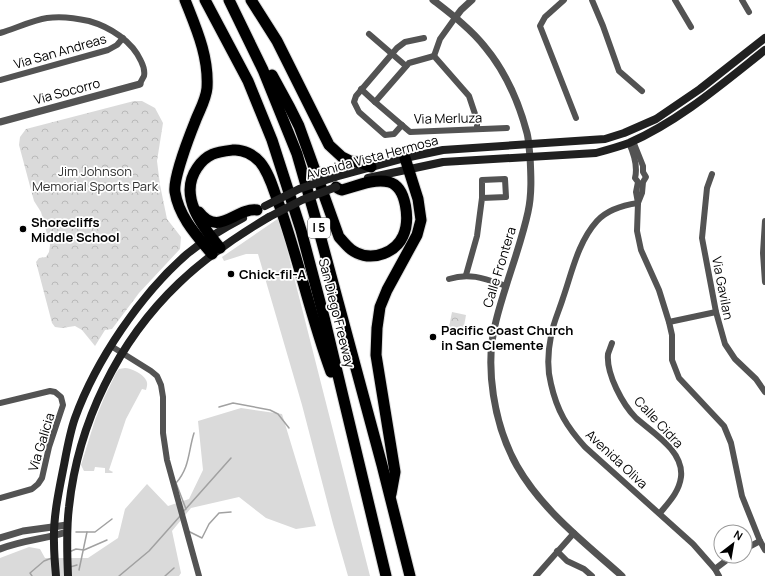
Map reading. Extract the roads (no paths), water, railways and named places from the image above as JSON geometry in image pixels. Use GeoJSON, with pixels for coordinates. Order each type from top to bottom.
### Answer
{"type":"FeatureCollection","features":[{"type":"Feature","properties":{"kind":"highway"},"geometry":{"type":"LineString","coordinates":[[185,0],[201,40],[206,63],[207,88],[176,179],[175,192],[186,222],[207,240],[216,251]]}},
{"type":"Feature","properties":{"kind":"highway","name":"San Diego Freeway"},"geometry":{"type":"LineString","coordinates":[[205,0],[248,81],[272,140],[301,230],[325,321],[386,576]]}},
{"type":"Feature","properties":{"kind":"highway","name":"San Diego Freeway"},"geometry":{"type":"LineString","coordinates":[[228,0],[240,21],[263,70],[297,154],[320,235],[410,576]]}},
{"type":"Feature","properties":{"kind":"highway"},"geometry":{"type":"LineString","coordinates":[[251,0],[277,41],[330,145],[342,157],[371,167]]}},
{"type":"Feature","properties":{"kind":"highway"},"geometry":{"type":"LineString","coordinates":[[240,21],[290,108],[315,169],[339,237],[350,249],[366,256],[386,253],[393,249],[404,235],[407,226],[403,196],[395,184],[380,181],[342,190],[338,189],[336,182]]}},
{"type":"Feature","properties":{"kind":"highway"},"geometry":{"type":"LineString","coordinates":[[207,240],[194,209],[189,192],[192,175],[203,160],[216,152],[237,150],[250,154],[260,163],[270,179],[285,222],[308,304],[347,414]]}},
{"type":"Feature","properties":{"kind":"highway"},"geometry":{"type":"LineString","coordinates":[[390,498],[395,472],[376,355],[377,328],[380,307],[387,290],[417,234],[421,220],[418,199],[405,158]]}},
{"type":"Feature","properties":{"kind":"highway"},"geometry":{"type":"LineString","coordinates":[[194,209],[207,220],[216,223],[225,222],[250,209],[262,208]]}},
{"type":"Feature","properties":{"kind":"main road","name":"Avenida Vista Hermosa"},"geometry":{"type":"LineString","coordinates":[[68,576],[67,533],[70,500],[79,451],[97,401],[114,366],[145,320],[179,284],[216,251],[269,217],[336,182],[371,167],[443,150],[605,139],[624,133],[656,119],[700,89],[765,38]]}},
{"type":"Feature","properties":{"kind":"main road","name":"Avenida Vista Hermosa"},"geometry":{"type":"LineString","coordinates":[[56,576],[54,540],[58,499],[66,451],[75,418],[92,380],[111,346],[139,306],[163,278],[188,253],[207,240],[262,208],[299,189],[356,180],[443,162],[596,153],[631,142],[662,126],[688,110],[765,50]]}},
{"type":"Feature","properties":{"kind":"street","name":"Calle Frontera"},"geometry":{"type":"LineString","coordinates":[[434,0],[485,47],[498,66],[509,86],[527,134],[529,144],[531,188],[528,210],[517,254],[495,322],[492,342],[492,393],[502,429],[517,465],[532,488],[574,533],[622,576]]}},
{"type":"Feature","properties":{"kind":"street"},"geometry":{"type":"LineString","coordinates":[[434,56],[440,39],[461,10],[472,0]]}},
{"type":"Feature","properties":{"kind":"street"},"geometry":{"type":"LineString","coordinates":[[564,0],[545,17],[540,26],[576,118]]}},
{"type":"Feature","properties":{"kind":"street"},"geometry":{"type":"LineString","coordinates":[[592,0],[619,71],[642,91]]}},
{"type":"Feature","properties":{"kind":"street"},"geometry":{"type":"LineString","coordinates":[[675,0],[691,27]]}},
{"type":"Feature","properties":{"kind":"street"},"geometry":{"type":"LineString","coordinates":[[742,0],[749,12]]}},
{"type":"Feature","properties":{"kind":"street"},"geometry":{"type":"LineString","coordinates":[[0,33],[47,18],[68,18],[89,21],[106,28],[131,45],[138,54],[143,66],[144,75],[140,84]]}},
{"type":"Feature","properties":{"kind":"street"},"geometry":{"type":"LineString","coordinates":[[369,34],[406,66]]}},
{"type":"Feature","properties":{"kind":"street","name":"Via San Andreas"},"geometry":{"type":"LineString","coordinates":[[0,80],[108,50],[117,45],[122,38]]}},
{"type":"Feature","properties":{"kind":"street"},"geometry":{"type":"LineString","coordinates":[[402,125],[394,134],[385,135],[359,112],[354,102],[356,96],[392,54],[405,42],[424,38]]}},
{"type":"Feature","properties":{"kind":"street"},"geometry":{"type":"LineString","coordinates":[[375,102],[409,63],[434,56]]}},
{"type":"Feature","properties":{"kind":"street"},"geometry":{"type":"LineString","coordinates":[[434,56],[469,96],[477,129]]}},
{"type":"Feature","properties":{"kind":"street","name":"Via Socorro"},"geometry":{"type":"LineString","coordinates":[[0,122],[140,84]]}},
{"type":"Feature","properties":{"kind":"street","name":"Via Merluza"},"geometry":{"type":"LineString","coordinates":[[362,89],[410,132],[507,128]]}},
{"type":"Feature","properties":{"kind":"street"},"geometry":{"type":"LineString","coordinates":[[631,142],[643,166],[646,178],[640,182]]}},
{"type":"Feature","properties":{"kind":"street"},"geometry":{"type":"LineString","coordinates":[[631,142],[636,173],[635,178],[640,182],[642,193],[638,203],[637,231],[641,250],[659,290],[669,322],[672,335],[672,360],[679,378],[724,426],[731,444],[742,496],[765,550]]}},
{"type":"Feature","properties":{"kind":"street"},"geometry":{"type":"LineString","coordinates":[[636,173],[644,172]]}},
{"type":"Feature","properties":{"kind":"street","name":"Via Gavilan"},"geometry":{"type":"LineString","coordinates":[[712,174],[707,188],[702,238],[716,312],[725,344],[735,359],[756,379],[765,392]]}},
{"type":"Feature","properties":{"kind":"street"},"geometry":{"type":"LineString","coordinates":[[466,275],[477,236],[482,198],[482,180],[505,179],[506,197],[482,198]]}},
{"type":"Feature","properties":{"kind":"street","name":"Avenida Oliva"},"geometry":{"type":"LineString","coordinates":[[638,203],[626,205],[609,212],[597,221],[585,239],[578,254],[551,334],[548,358],[550,383],[559,411],[570,430],[585,447],[693,544],[719,576]]}},
{"type":"Feature","properties":{"kind":"street"},"geometry":{"type":"LineString","coordinates":[[765,222],[762,253],[765,282]]}},
{"type":"Feature","properties":{"kind":"street"},"geometry":{"type":"LineString","coordinates":[[449,279],[466,275],[506,286]]}},
{"type":"Feature","properties":{"kind":"street"},"geometry":{"type":"LineString","coordinates":[[669,322],[716,312]]}},
{"type":"Feature","properties":{"kind":"street","name":"Calle Cidra"},"geometry":{"type":"LineString","coordinates":[[612,343],[608,354],[610,372],[619,394],[635,416],[669,447],[678,460],[681,476],[676,494],[660,514]]}},
{"type":"Feature","properties":{"kind":"street"},"geometry":{"type":"LineString","coordinates":[[111,346],[151,371],[157,376],[161,385],[163,397],[162,433],[167,460],[199,576]]}},
{"type":"Feature","properties":{"kind":"street","name":"Via Galicia"},"geometry":{"type":"LineString","coordinates":[[0,404],[43,392],[55,392],[61,397],[63,404],[49,448],[42,478],[38,484],[32,489],[0,498]]}},
{"type":"Feature","properties":{"kind":"street"},"geometry":{"type":"LineString","coordinates":[[0,538],[23,531],[55,527],[67,533]]}},
{"type":"Feature","properties":{"kind":"street"},"geometry":{"type":"LineString","coordinates":[[0,549],[20,542],[54,540],[67,533]]}},
{"type":"Feature","properties":{"kind":"street"},"geometry":{"type":"LineString","coordinates":[[536,576],[574,533]]}},
{"type":"Feature","properties":{"kind":"street"},"geometry":{"type":"LineString","coordinates":[[753,545],[760,541]]}},
{"type":"Feature","properties":{"kind":"street"},"geometry":{"type":"LineString","coordinates":[[557,552],[567,561],[584,569],[592,576]]}},
{"type":"Feature","properties":{"kind":"street"},"geometry":{"type":"LineString","coordinates":[[714,568],[720,564]]}},
{"type":"Feature","properties":{"kind":"waterway"},"geometry":{"type":"LineString","coordinates":[[219,407],[233,403],[270,410],[278,414],[289,428]]}},
{"type":"Feature","properties":{"kind":"waterway"},"geometry":{"type":"LineString","coordinates":[[186,509],[176,483],[184,471],[194,433]]}},
{"type":"Feature","properties":{"kind":"waterway"},"geometry":{"type":"LineString","coordinates":[[183,512],[231,458]]}},
{"type":"Feature","properties":{"kind":"waterway"},"geometry":{"type":"LineString","coordinates":[[188,531],[202,538],[209,524],[219,513],[231,512]]}},
{"type":"Feature","properties":{"kind":"waterway"},"geometry":{"type":"LineString","coordinates":[[119,576],[149,551],[181,515]]}},
{"type":"Feature","properties":{"kind":"waterway"},"geometry":{"type":"LineString","coordinates":[[76,532],[95,532],[112,519]]}},
{"type":"Feature","properties":{"kind":"waterway"},"geometry":{"type":"LineString","coordinates":[[79,570],[87,532]]}},
{"type":"Feature","properties":{"kind":"waterway"},"geometry":{"type":"LineString","coordinates":[[69,552],[76,549],[84,550],[107,540]]}},
{"type":"Feature","properties":{"kind":"waterway"},"geometry":{"type":"LineString","coordinates":[[32,576],[30,573],[44,561],[52,558]]}},
{"type":"Feature","properties":{"kind":"waterway"},"geometry":{"type":"LineString","coordinates":[[70,567],[77,565]]}},
{"type":"Feature","properties":{"kind":"waterway"},"geometry":{"type":"LineString","coordinates":[[165,576],[174,568]]}},
{"type":"Feature","properties":{"kind":"place","name":"Shorecliffs Middle School"},"geometry":{"type":"Point","coordinates":[23,229]}},
{"type":"Feature","properties":{"kind":"place","name":"Chick-fil-A"},"geometry":{"type":"Point","coordinates":[231,274]}},
{"type":"Feature","properties":{"kind":"place","name":"Pacific Coast Church in San Clemente"},"geometry":{"type":"Point","coordinates":[433,337]}},
{"type":"Feature","properties":{"kind":"park label","name":"Jim Johnson Memorial Sports Park"},"geometry":{"type":"Point","coordinates":[95,178]}}]}
